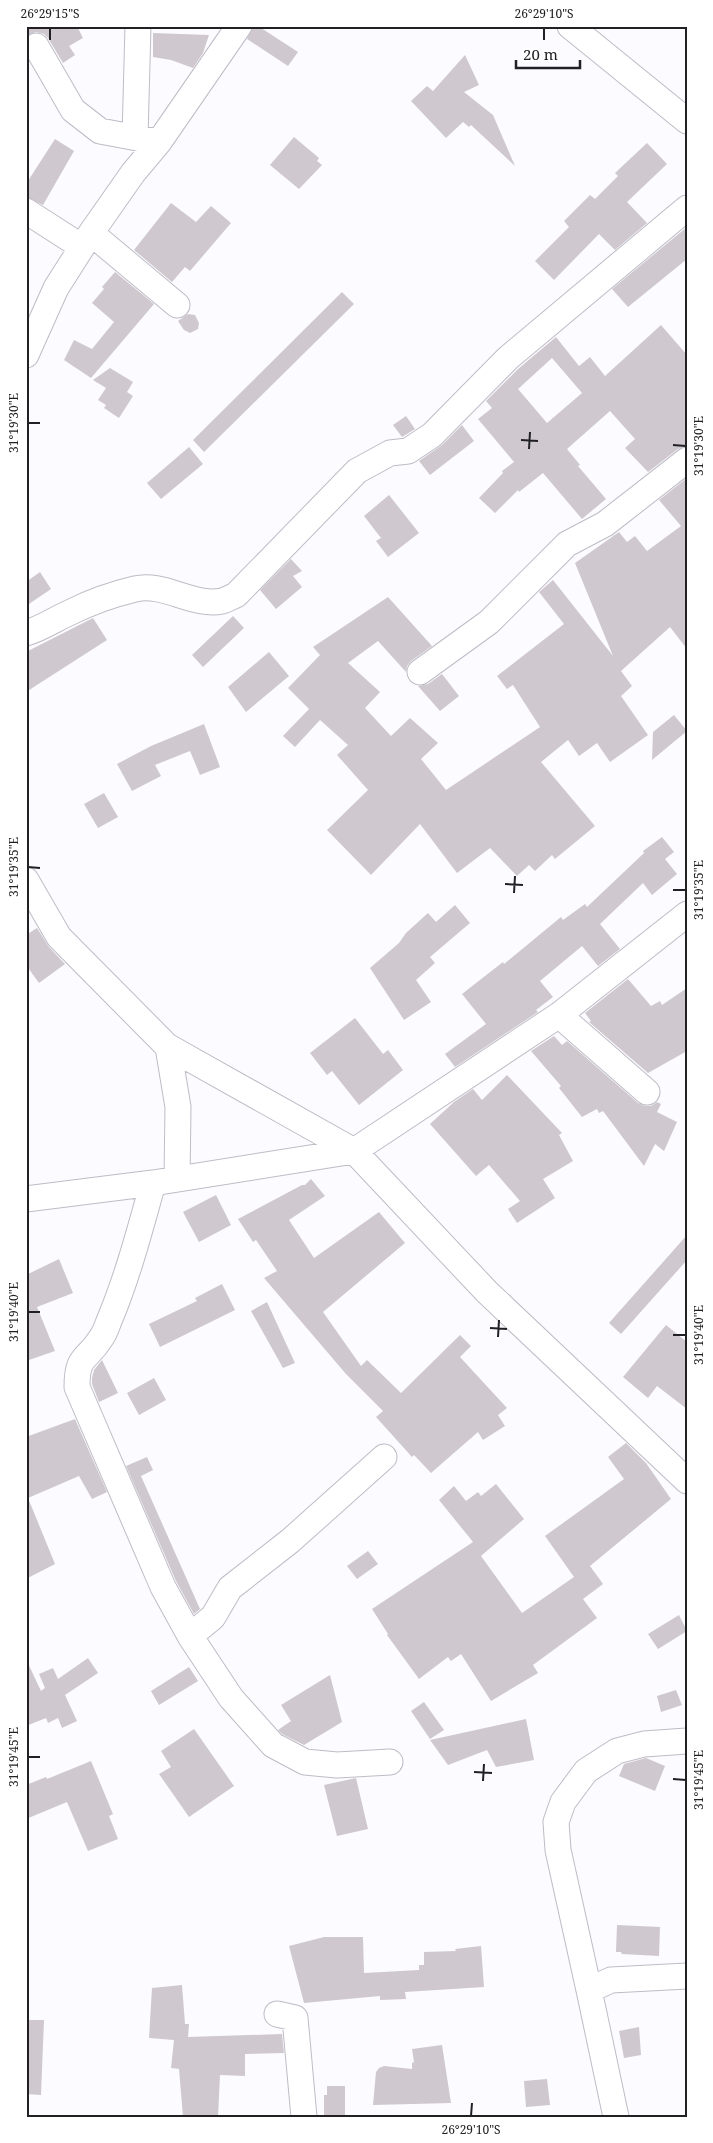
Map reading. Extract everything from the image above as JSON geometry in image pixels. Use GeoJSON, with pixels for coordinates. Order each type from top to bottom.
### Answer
{"type":"FeatureCollection","features":[{"type":"Feature","properties":{"kind":"street"},"geometry":{"type":"LineString","coordinates":[[135,137],[138,26]]}},
{"type":"Feature","properties":{"kind":"street"},"geometry":{"type":"LineString","coordinates":[[26,355],[56,288],[86,240],[132,173],[159,142],[239,26]]}},
{"type":"Feature","properties":{"kind":"street"},"geometry":{"type":"LineString","coordinates":[[570,26],[687,121]]}},
{"type":"Feature","properties":{"kind":"street"},"geometry":{"type":"LineString","coordinates":[[36,46],[73,110],[100,131],[159,142]]}},
{"type":"Feature","properties":{"kind":"street"},"geometry":{"type":"LineString","coordinates":[[26,633],[42,628],[70,612],[97,600],[137,588],[167,591],[208,601],[222,601],[236,595],[357,471],[390,453],[408,451],[432,435],[508,358],[687,208]]}},
{"type":"Feature","properties":{"kind":"street"},"geometry":{"type":"LineString","coordinates":[[26,211],[86,240],[177,305]]}},
{"type":"Feature","properties":{"kind":"street"},"geometry":{"type":"LineString","coordinates":[[420,672],[489,622],[567,544],[606,524],[687,460]]}},
{"type":"Feature","properties":{"kind":"street"},"geometry":{"type":"LineString","coordinates":[[26,880],[59,937],[168,1047],[354,1151],[486,1292],[687,1481]]}},
{"type":"Feature","properties":{"kind":"street"},"geometry":{"type":"LineString","coordinates":[[26,1199],[165,1181],[354,1151],[559,1015],[687,914]]}},
{"type":"Feature","properties":{"kind":"street"},"geometry":{"type":"LineString","coordinates":[[559,1015],[647,1092]]}},
{"type":"Feature","properties":{"kind":"street"},"geometry":{"type":"LineString","coordinates":[[168,1047],[178,1107],[165,1181],[137,1239],[110,1319],[101,1339],[86,1355],[77,1370],[77,1387],[163,1587],[190,1636],[231,1698],[273,1745],[305,1762],[337,1765],[390,1762]]}},
{"type":"Feature","properties":{"kind":"street"},"geometry":{"type":"LineString","coordinates":[[190,1636],[213,1617],[230,1588],[290,1540],[384,1457]]}},
{"type":"Feature","properties":{"kind":"street"},"geometry":{"type":"LineString","coordinates":[[616,2117],[558,1850],[556,1822],[563,1802],[586,1771],[617,1751],[644,1744],[687,1741]]}},
{"type":"Feature","properties":{"kind":"street"},"geometry":{"type":"LineString","coordinates":[[589,1990],[611,1980],[687,1976]]}},
{"type":"Feature","properties":{"kind":"street"},"geometry":{"type":"LineString","coordinates":[[277,2014],[295,2018],[304,2117]]}},
{"type":"Feature","properties":{"kind":"building"},"geometry":{"type":"Polygon","coordinates":[[[26,26],[77,26],[83,38],[69,46],[75,55],[63,63],[44,34],[36,32],[26,36],[26,26]]]}},
{"type":"Feature","properties":{"kind":"building"},"geometry":{"type":"Polygon","coordinates":[[[253,26],[258,26],[298,52],[288,66],[247,39],[253,26]]]}},
{"type":"Feature","properties":{"kind":"building"},"geometry":{"type":"Polygon","coordinates":[[[153,33],[209,35],[203,53],[193,68],[171,60],[153,57],[153,33]]]}},
{"type":"Feature","properties":{"kind":"building"},"geometry":{"type":"Polygon","coordinates":[[[465,55],[479,85],[464,92],[493,115],[515,166],[471,125],[469,127],[463,122],[446,138],[411,101],[427,86],[433,91],[465,55]]]}},
{"type":"Feature","properties":{"kind":"building"},"geometry":{"type":"Polygon","coordinates":[[[294,137],[319,158],[317,161],[322,165],[299,189],[270,165],[294,137]]]}},
{"type":"Feature","properties":{"kind":"building"},"geometry":{"type":"Polygon","coordinates":[[[55,139],[74,151],[43,205],[26,197],[26,184],[55,139]]]}},
{"type":"Feature","properties":{"kind":"building"},"geometry":{"type":"Polygon","coordinates":[[[647,143],[667,164],[627,202],[647,223],[615,250],[599,234],[554,280],[535,261],[569,227],[564,221],[590,195],[595,199],[618,176],[615,173],[647,143]]]}},
{"type":"Feature","properties":{"kind":"building"},"geometry":{"type":"Polygon","coordinates":[[[171,203],[196,222],[211,206],[231,223],[190,271],[185,267],[172,282],[134,250],[171,203]]]}},
{"type":"Feature","properties":{"kind":"building"},"geometry":{"type":"Polygon","coordinates":[[[687,227],[687,259],[628,307],[612,289],[687,227]]]}},
{"type":"Feature","properties":{"kind":"building"},"geometry":{"type":"Polygon","coordinates":[[[115,272],[154,304],[91,378],[64,360],[74,340],[92,349],[114,322],[92,303],[104,289],[102,287],[115,272]]]}},
{"type":"Feature","properties":{"kind":"building"},"geometry":{"type":"Polygon","coordinates":[[[342,292],[354,304],[204,452],[193,440],[342,292]]]}},
{"type":"Feature","properties":{"kind":"building"},"geometry":{"type":"Polygon","coordinates":[[[188,314],[195,315],[199,323],[198,329],[190,333],[184,330],[178,321],[188,314]]]}},
{"type":"Feature","properties":{"kind":"building"},"geometry":{"type":"Polygon","coordinates":[[[661,325],[687,355],[687,446],[678,449],[648,472],[625,448],[635,439],[610,411],[567,449],[580,465],[578,466],[606,499],[582,519],[543,473],[519,492],[518,490],[495,513],[479,498],[503,473],[502,471],[514,462],[478,419],[492,408],[486,401],[518,369],[556,337],[579,366],[590,357],[605,376],[661,325]],[[552,358],[518,389],[547,423],[582,393],[552,358]]]}},
{"type":"Feature","properties":{"kind":"building"},"geometry":{"type":"Polygon","coordinates":[[[110,368],[133,382],[127,392],[133,396],[119,418],[104,408],[106,405],[98,400],[106,388],[93,380],[110,368]]]}},
{"type":"Feature","properties":{"kind":"building"},"geometry":{"type":"Polygon","coordinates":[[[406,416],[415,429],[402,437],[393,425],[406,416]]]}},
{"type":"Feature","properties":{"kind":"building"},"geometry":{"type":"Polygon","coordinates":[[[462,425],[474,441],[430,475],[419,461],[442,445],[462,425]]]}},
{"type":"Feature","properties":{"kind":"building"},"geometry":{"type":"Polygon","coordinates":[[[189,447],[203,464],[161,499],[147,483],[189,447]]]}},
{"type":"Feature","properties":{"kind":"building"},"geometry":{"type":"Polygon","coordinates":[[[687,478],[687,649],[670,627],[621,671],[632,686],[621,696],[648,735],[610,762],[597,743],[579,756],[568,740],[541,762],[595,826],[555,859],[552,855],[535,871],[529,865],[517,876],[490,848],[457,873],[420,824],[371,875],[327,830],[368,790],[337,755],[348,745],[320,720],[295,747],[283,736],[309,709],[288,688],[320,655],[313,647],[388,597],[432,646],[411,661],[407,666],[406,672],[378,641],[348,663],[380,692],[365,708],[391,736],[410,718],[438,743],[421,759],[446,790],[540,727],[513,685],[507,689],[497,676],[564,624],[539,592],[553,580],[613,656],[575,563],[619,532],[627,542],[635,536],[647,551],[681,526],[659,500],[687,478]]]}},
{"type":"Feature","properties":{"kind":"building"},"geometry":{"type":"Polygon","coordinates":[[[389,495],[419,533],[388,557],[376,541],[381,538],[364,516],[389,495]]]}},
{"type":"Feature","properties":{"kind":"building"},"geometry":{"type":"Polygon","coordinates":[[[291,559],[302,571],[293,576],[302,587],[276,609],[260,590],[291,559]]]}},
{"type":"Feature","properties":{"kind":"building"},"geometry":{"type":"Polygon","coordinates":[[[40,572],[51,589],[26,606],[26,582],[40,572]]]}},
{"type":"Feature","properties":{"kind":"building"},"geometry":{"type":"Polygon","coordinates":[[[233,616],[244,628],[203,667],[192,655],[233,616]]]}},
{"type":"Feature","properties":{"kind":"building"},"geometry":{"type":"Polygon","coordinates":[[[93,618],[107,640],[26,692],[26,652],[93,618]]]}},
{"type":"Feature","properties":{"kind":"building"},"geometry":{"type":"Polygon","coordinates":[[[269,652],[289,676],[246,712],[228,687],[269,652]]]}},
{"type":"Feature","properties":{"kind":"building"},"geometry":{"type":"Polygon","coordinates":[[[442,674],[459,696],[440,711],[418,686],[428,684],[442,674]]]}},
{"type":"Feature","properties":{"kind":"building"},"geometry":{"type":"Polygon","coordinates":[[[674,715],[687,731],[652,760],[653,732],[674,715]]]}},
{"type":"Feature","properties":{"kind":"building"},"geometry":{"type":"Polygon","coordinates":[[[204,724],[220,767],[200,775],[190,751],[155,765],[161,776],[132,791],[117,764],[151,746],[204,724]]]}},
{"type":"Feature","properties":{"kind":"building"},"geometry":{"type":"Polygon","coordinates":[[[104,793],[118,817],[98,828],[84,804],[104,793]]]}},
{"type":"Feature","properties":{"kind":"building"},"geometry":{"type":"Polygon","coordinates":[[[662,837],[674,852],[665,859],[677,874],[652,895],[643,883],[600,924],[620,949],[598,966],[582,946],[540,981],[553,997],[536,1010],[538,1012],[455,1067],[445,1054],[486,1024],[462,994],[503,962],[504,964],[561,917],[563,920],[585,904],[587,907],[644,853],[643,851],[662,837]]]}},
{"type":"Feature","properties":{"kind":"building"},"geometry":{"type":"Polygon","coordinates":[[[455,905],[470,923],[430,957],[435,963],[416,980],[431,1002],[404,1020],[370,968],[399,943],[406,933],[428,913],[436,922],[455,905]]]}},
{"type":"Feature","properties":{"kind":"building"},"geometry":{"type":"Polygon","coordinates":[[[37,928],[49,947],[65,964],[39,983],[26,965],[26,935],[37,928]]]}},
{"type":"Feature","properties":{"kind":"building"},"geometry":{"type":"Polygon","coordinates":[[[628,979],[651,1006],[660,1001],[662,1005],[687,988],[687,1051],[648,1073],[589,1022],[591,1021],[585,1013],[628,979]]]}},
{"type":"Feature","properties":{"kind":"building"},"geometry":{"type":"Polygon","coordinates":[[[355,1018],[383,1054],[388,1050],[403,1070],[359,1105],[332,1071],[327,1075],[310,1053],[355,1018]]]}},
{"type":"Feature","properties":{"kind":"building"},"geometry":{"type":"Polygon","coordinates":[[[554,1036],[562,1045],[567,1041],[638,1103],[645,1106],[651,1106],[657,1102],[661,1104],[657,1112],[677,1122],[664,1151],[655,1144],[644,1166],[603,1111],[599,1113],[597,1109],[582,1117],[559,1088],[561,1086],[531,1051],[554,1036]]]}},
{"type":"Feature","properties":{"kind":"building"},"geometry":{"type":"Polygon","coordinates":[[[507,1075],[562,1133],[559,1135],[573,1161],[543,1179],[555,1198],[517,1223],[508,1209],[520,1201],[489,1165],[476,1176],[430,1124],[454,1102],[473,1089],[482,1100],[507,1075]]]}},
{"type":"Feature","properties":{"kind":"building"},"geometry":{"type":"Polygon","coordinates":[[[311,1179],[325,1196],[289,1220],[314,1258],[379,1212],[405,1243],[323,1312],[361,1366],[367,1360],[401,1393],[460,1335],[471,1346],[460,1357],[507,1408],[498,1415],[505,1426],[483,1440],[478,1432],[431,1473],[414,1455],[412,1457],[376,1417],[383,1411],[346,1374],[264,1278],[277,1271],[256,1240],[253,1242],[238,1219],[305,1185],[311,1179]]]}},
{"type":"Feature","properties":{"kind":"building"},"geometry":{"type":"Polygon","coordinates":[[[216,1195],[231,1225],[199,1242],[183,1212],[216,1195]]]}},
{"type":"Feature","properties":{"kind":"building"},"geometry":{"type":"Polygon","coordinates":[[[687,1235],[687,1260],[621,1334],[609,1323],[687,1235]]]}},
{"type":"Feature","properties":{"kind":"building"},"geometry":{"type":"Polygon","coordinates":[[[59,1259],[73,1293],[37,1307],[55,1351],[26,1361],[26,1275],[59,1259]]]}},
{"type":"Feature","properties":{"kind":"building"},"geometry":{"type":"Polygon","coordinates":[[[222,1284],[235,1310],[160,1347],[149,1324],[197,1301],[195,1298],[222,1284]]]}},
{"type":"Feature","properties":{"kind":"building"},"geometry":{"type":"Polygon","coordinates":[[[267,1302],[295,1363],[283,1368],[251,1311],[267,1302]]]}},
{"type":"Feature","properties":{"kind":"building"},"geometry":{"type":"Polygon","coordinates":[[[666,1325],[687,1342],[687,1409],[657,1386],[648,1398],[623,1377],[666,1325]]]}},
{"type":"Feature","properties":{"kind":"building"},"geometry":{"type":"Polygon","coordinates":[[[102,1360],[118,1393],[99,1402],[92,1384],[92,1378],[94,1370],[102,1360]]]}},
{"type":"Feature","properties":{"kind":"building"},"geometry":{"type":"Polygon","coordinates":[[[154,1378],[166,1400],[139,1415],[127,1393],[154,1378]]]}},
{"type":"Feature","properties":{"kind":"building"},"geometry":{"type":"Polygon","coordinates":[[[75,1419],[107,1492],[92,1499],[79,1476],[28,1498],[55,1564],[26,1579],[26,1437],[75,1419]]]}},
{"type":"Feature","properties":{"kind":"building"},"geometry":{"type":"Polygon","coordinates":[[[626,1443],[646,1463],[671,1499],[590,1566],[603,1584],[583,1599],[597,1618],[533,1665],[538,1673],[491,1701],[461,1654],[451,1661],[448,1657],[419,1679],[387,1635],[372,1609],[473,1542],[439,1500],[454,1486],[466,1501],[478,1492],[481,1496],[496,1484],[524,1519],[481,1556],[522,1613],[574,1577],[545,1536],[624,1479],[608,1457],[626,1443]]]}},
{"type":"Feature","properties":{"kind":"building"},"geometry":{"type":"Polygon","coordinates":[[[147,1457],[153,1470],[141,1476],[200,1609],[194,1614],[176,1581],[126,1466],[147,1457]]]}},
{"type":"Feature","properties":{"kind":"building"},"geometry":{"type":"Polygon","coordinates":[[[368,1551],[378,1564],[357,1579],[347,1566],[368,1551]]]}},
{"type":"Feature","properties":{"kind":"building"},"geometry":{"type":"Polygon","coordinates":[[[679,1615],[687,1631],[658,1649],[648,1634],[679,1615]]]}},
{"type":"Feature","properties":{"kind":"building"},"geometry":{"type":"Polygon","coordinates":[[[88,1658],[98,1673],[65,1695],[77,1721],[62,1728],[58,1718],[48,1723],[46,1718],[26,1726],[26,1659],[41,1691],[45,1688],[39,1674],[53,1668],[58,1679],[88,1658]]]}},
{"type":"Feature","properties":{"kind":"building"},"geometry":{"type":"Polygon","coordinates":[[[189,1667],[198,1681],[159,1705],[151,1691],[189,1667]]]}},
{"type":"Feature","properties":{"kind":"building"},"geometry":{"type":"Polygon","coordinates":[[[330,1675],[342,1722],[304,1745],[282,1734],[278,1730],[291,1721],[281,1705],[330,1675]]]}},
{"type":"Feature","properties":{"kind":"building"},"geometry":{"type":"Polygon","coordinates":[[[676,1690],[682,1705],[661,1712],[657,1696],[676,1690]]]}},
{"type":"Feature","properties":{"kind":"building"},"geometry":{"type":"Polygon","coordinates":[[[424,1702],[444,1730],[430,1739],[411,1711],[424,1702]]]}},
{"type":"Feature","properties":{"kind":"building"},"geometry":{"type":"Polygon","coordinates":[[[526,1719],[534,1760],[496,1767],[487,1750],[448,1765],[430,1740],[526,1719]]]}},
{"type":"Feature","properties":{"kind":"building"},"geometry":{"type":"Polygon","coordinates":[[[194,1729],[234,1786],[189,1817],[159,1774],[171,1767],[161,1751],[194,1729]]]}},
{"type":"Feature","properties":{"kind":"building"},"geometry":{"type":"Polygon","coordinates":[[[646,1758],[665,1766],[655,1791],[619,1776],[624,1764],[646,1758]]]}},
{"type":"Feature","properties":{"kind":"building"},"geometry":{"type":"Polygon","coordinates":[[[91,1761],[113,1814],[109,1816],[118,1839],[88,1851],[67,1802],[26,1819],[26,1785],[46,1777],[47,1779],[91,1761]]]}},
{"type":"Feature","properties":{"kind":"building"},"geometry":{"type":"Polygon","coordinates":[[[356,1778],[368,1829],[337,1836],[324,1785],[356,1778]]]}},
{"type":"Feature","properties":{"kind":"building"},"geometry":{"type":"Polygon","coordinates":[[[617,1925],[660,1927],[659,1956],[616,1952],[617,1925]]]}},
{"type":"Feature","properties":{"kind":"building"},"geometry":{"type":"Polygon","coordinates":[[[324,1937],[363,1937],[364,1973],[419,1970],[419,1965],[424,1965],[424,1952],[456,1951],[455,1949],[481,1946],[484,1987],[405,1992],[406,1999],[380,2000],[380,1996],[304,2003],[289,1946],[324,1937]]]}},
{"type":"Feature","properties":{"kind":"building"},"geometry":{"type":"Polygon","coordinates":[[[182,1985],[185,2024],[189,2024],[188,2037],[282,2034],[284,2053],[245,2054],[245,2076],[220,2075],[218,2117],[183,2117],[179,2069],[171,2068],[174,2040],[149,2038],[152,1988],[182,1985]]]}},
{"type":"Feature","properties":{"kind":"building"},"geometry":{"type":"Polygon","coordinates":[[[26,2020],[44,2020],[41,2095],[26,2094],[26,2020]]]}},
{"type":"Feature","properties":{"kind":"building"},"geometry":{"type":"Polygon","coordinates":[[[639,2027],[641,2055],[624,2058],[619,2031],[639,2027]]]}},
{"type":"Feature","properties":{"kind":"building"},"geometry":{"type":"Polygon","coordinates":[[[442,2045],[451,2103],[373,2105],[376,2072],[379,2068],[384,2066],[412,2069],[412,2063],[414,2062],[412,2049],[442,2045]]]}},
{"type":"Feature","properties":{"kind":"building"},"geometry":{"type":"Polygon","coordinates":[[[547,2079],[550,2105],[526,2107],[524,2081],[547,2079]]]}},
{"type":"Feature","properties":{"kind":"building"},"geometry":{"type":"Polygon","coordinates":[[[327,2086],[345,2086],[345,2117],[324,2117],[324,2095],[327,2095],[327,2086]]]}}]}
